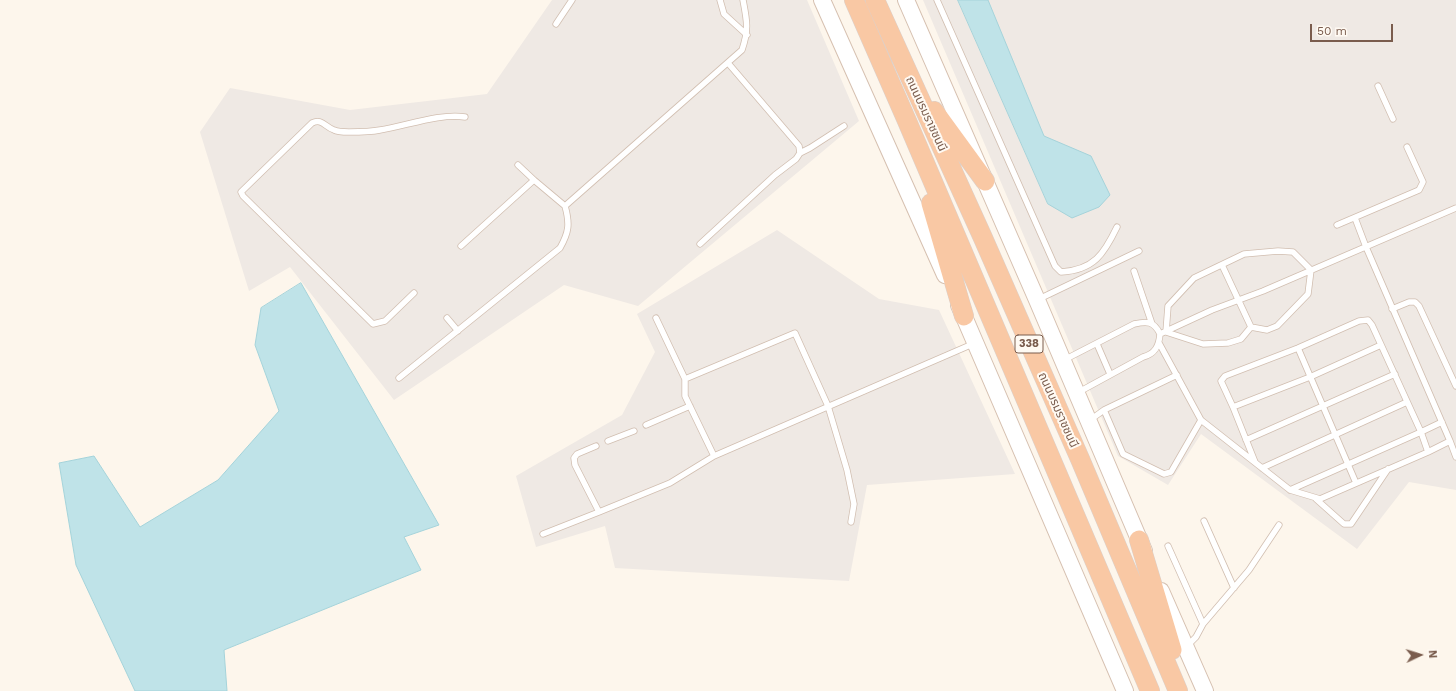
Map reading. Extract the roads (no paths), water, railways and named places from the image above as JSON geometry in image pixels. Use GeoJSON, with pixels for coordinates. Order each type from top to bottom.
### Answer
{"type":"FeatureCollection","features":[{"type":"Feature","properties":{"kind":"highway","name":"ถนนบรมราชชนนี"},"geometry":{"type":"LineString","coordinates":[[854,0],[1150,691]]}},
{"type":"Feature","properties":{"kind":"highway","name":"ถนนบรมราชชนนี"},"geometry":{"type":"LineString","coordinates":[[875,0],[983,238],[1080,459],[1178,691]]}},
{"type":"Feature","properties":{"kind":"highway"},"geometry":{"type":"LineString","coordinates":[[910,79],[985,181]]}},
{"type":"Feature","properties":{"kind":"highway"},"geometry":{"type":"LineString","coordinates":[[907,121],[964,316]]}},
{"type":"Feature","properties":{"kind":"highway"},"geometry":{"type":"LineString","coordinates":[[1139,540],[1183,691]]}},
{"type":"Feature","properties":{"kind":"main road"},"geometry":{"type":"LineString","coordinates":[[822,0],[964,316],[1125,691]]}},
{"type":"Feature","properties":{"kind":"main road"},"geometry":{"type":"LineString","coordinates":[[906,0],[1205,691]]}},
{"type":"Feature","properties":{"kind":"lane"},"geometry":{"type":"LineString","coordinates":[[556,24],[572,0]]}},
{"type":"Feature","properties":{"kind":"lane"},"geometry":{"type":"LineString","coordinates":[[720,0],[724,14],[747,35]]}},
{"type":"Feature","properties":{"kind":"lane"},"geometry":{"type":"LineString","coordinates":[[565,206],[742,50],[747,35],[747,22],[742,0]]}},
{"type":"Feature","properties":{"kind":"lane"},"geometry":{"type":"LineString","coordinates":[[937,0],[1055,266],[1061,272],[1073,272],[1095,261],[1109,243],[1117,227]]}},
{"type":"Feature","properties":{"kind":"lane"},"geometry":{"type":"LineString","coordinates":[[728,63],[799,146],[800,153]]}},
{"type":"Feature","properties":{"kind":"lane"},"geometry":{"type":"LineString","coordinates":[[1378,86],[1393,119]]}},
{"type":"Feature","properties":{"kind":"lane"},"geometry":{"type":"LineString","coordinates":[[414,293],[385,321],[373,324],[242,196],[241,192],[312,123],[317,121],[322,122],[332,129],[348,132],[379,130],[456,115],[465,117]]}},
{"type":"Feature","properties":{"kind":"lane"},"geometry":{"type":"LineString","coordinates":[[700,244],[796,159],[800,153],[844,126]]}},
{"type":"Feature","properties":{"kind":"lane"},"geometry":{"type":"LineString","coordinates":[[1337,225],[1419,190],[1423,182],[1407,147]]}},
{"type":"Feature","properties":{"kind":"lane"},"geometry":{"type":"LineString","coordinates":[[399,378],[560,248],[567,235],[568,220],[565,206],[518,165]]}},
{"type":"Feature","properties":{"kind":"lane"},"geometry":{"type":"LineString","coordinates":[[461,246],[534,180]]}},
{"type":"Feature","properties":{"kind":"lane"},"geometry":{"type":"LineString","coordinates":[[1163,333],[1212,310],[1311,270],[1456,208]]}},
{"type":"Feature","properties":{"kind":"lane"},"geometry":{"type":"LineString","coordinates":[[1355,218],[1392,309],[1456,457]]}},
{"type":"Feature","properties":{"kind":"lane"},"geometry":{"type":"LineString","coordinates":[[1037,300],[1139,251]]}},
{"type":"Feature","properties":{"kind":"lane"},"geometry":{"type":"LineString","coordinates":[[1077,393],[1155,351],[1160,343],[1163,333],[1168,306],[1194,278],[1244,254],[1278,251],[1293,252],[1311,270]]}},
{"type":"Feature","properties":{"kind":"lane"},"geometry":{"type":"LineString","coordinates":[[1222,265],[1251,327]]}},
{"type":"Feature","properties":{"kind":"lane"},"geometry":{"type":"LineString","coordinates":[[1251,327],[1267,330],[1277,326],[1308,294],[1311,270]]}},
{"type":"Feature","properties":{"kind":"lane"},"geometry":{"type":"LineString","coordinates":[[1134,271],[1152,324]]}},
{"type":"Feature","properties":{"kind":"lane"},"geometry":{"type":"LineString","coordinates":[[1392,309],[1409,302],[1415,302],[1419,306],[1456,386]]}},
{"type":"Feature","properties":{"kind":"lane"},"geometry":{"type":"LineString","coordinates":[[447,318],[458,331]]}},
{"type":"Feature","properties":{"kind":"lane"},"geometry":{"type":"LineString","coordinates":[[656,318],[685,379],[685,396],[714,456]]}},
{"type":"Feature","properties":{"kind":"lane"},"geometry":{"type":"LineString","coordinates":[[1255,463],[1221,381],[1225,376],[1298,348],[1359,321],[1368,320],[1382,345],[1421,432],[1428,452]]}},
{"type":"Feature","properties":{"kind":"lane"},"geometry":{"type":"LineString","coordinates":[[1063,361],[1134,324],[1144,322],[1152,324],[1163,333],[1203,344],[1228,343],[1241,339],[1251,327]]}},
{"type":"Feature","properties":{"kind":"lane"},"geometry":{"type":"LineString","coordinates":[[685,379],[795,333],[828,406],[847,470],[854,504],[851,522]]}},
{"type":"Feature","properties":{"kind":"lane"},"geometry":{"type":"LineString","coordinates":[[543,534],[670,483],[714,456],[975,343]]}},
{"type":"Feature","properties":{"kind":"lane"},"geometry":{"type":"LineString","coordinates":[[1160,343],[1201,420],[1290,490],[1320,499],[1450,441]]}},
{"type":"Feature","properties":{"kind":"lane"},"geometry":{"type":"LineString","coordinates":[[1097,344],[1110,374]]}},
{"type":"Feature","properties":{"kind":"lane"},"geometry":{"type":"LineString","coordinates":[[1233,407],[1310,377],[1382,345]]}},
{"type":"Feature","properties":{"kind":"lane"},"geometry":{"type":"LineString","coordinates":[[1298,348],[1356,483]]}},
{"type":"Feature","properties":{"kind":"lane"},"geometry":{"type":"LineString","coordinates":[[1246,440],[1395,374]]}},
{"type":"Feature","properties":{"kind":"lane"},"geometry":{"type":"LineString","coordinates":[[1088,421],[1104,410],[1177,375]]}},
{"type":"Feature","properties":{"kind":"lane"},"geometry":{"type":"LineString","coordinates":[[1262,468],[1407,402]]}},
{"type":"Feature","properties":{"kind":"lane"},"geometry":{"type":"LineString","coordinates":[[646,425],[690,406]]}},
{"type":"Feature","properties":{"kind":"lane"},"geometry":{"type":"LineString","coordinates":[[1104,410],[1123,454],[1164,474],[1170,472],[1201,420]]}},
{"type":"Feature","properties":{"kind":"lane"},"geometry":{"type":"LineString","coordinates":[[1290,490],[1442,422]]}},
{"type":"Feature","properties":{"kind":"lane"},"geometry":{"type":"LineString","coordinates":[[608,441],[634,431]]}},
{"type":"Feature","properties":{"kind":"lane"},"geometry":{"type":"LineString","coordinates":[[596,446],[577,454],[574,458],[599,512]]}},
{"type":"Feature","properties":{"kind":"lane"},"geometry":{"type":"LineString","coordinates":[[1314,497],[1344,524],[1351,524],[1389,469]]}},
{"type":"Feature","properties":{"kind":"lane"},"geometry":{"type":"LineString","coordinates":[[1204,521],[1234,588]]}},
{"type":"Feature","properties":{"kind":"lane"},"geometry":{"type":"LineString","coordinates":[[1186,648],[1196,637],[1203,624],[1249,570],[1279,525]]}},
{"type":"Feature","properties":{"kind":"lane"},"geometry":{"type":"LineString","coordinates":[[1168,546],[1203,624]]}},
{"type":"Feature","properties":{"kind":"water"},"geometry":{"type":"Polygon","coordinates":[[[958,0],[988,0],[1044,136],[1091,156],[1110,195],[1099,207],[1072,218],[1048,204],[958,0]]]}},
{"type":"Feature","properties":{"kind":"water"},"geometry":{"type":"Polygon","coordinates":[[[301,283],[439,525],[404,537],[421,570],[224,650],[227,691],[135,691],[76,565],[59,463],[94,456],[140,527],[218,480],[279,411],[255,345],[261,308],[301,283]]]}}]}
